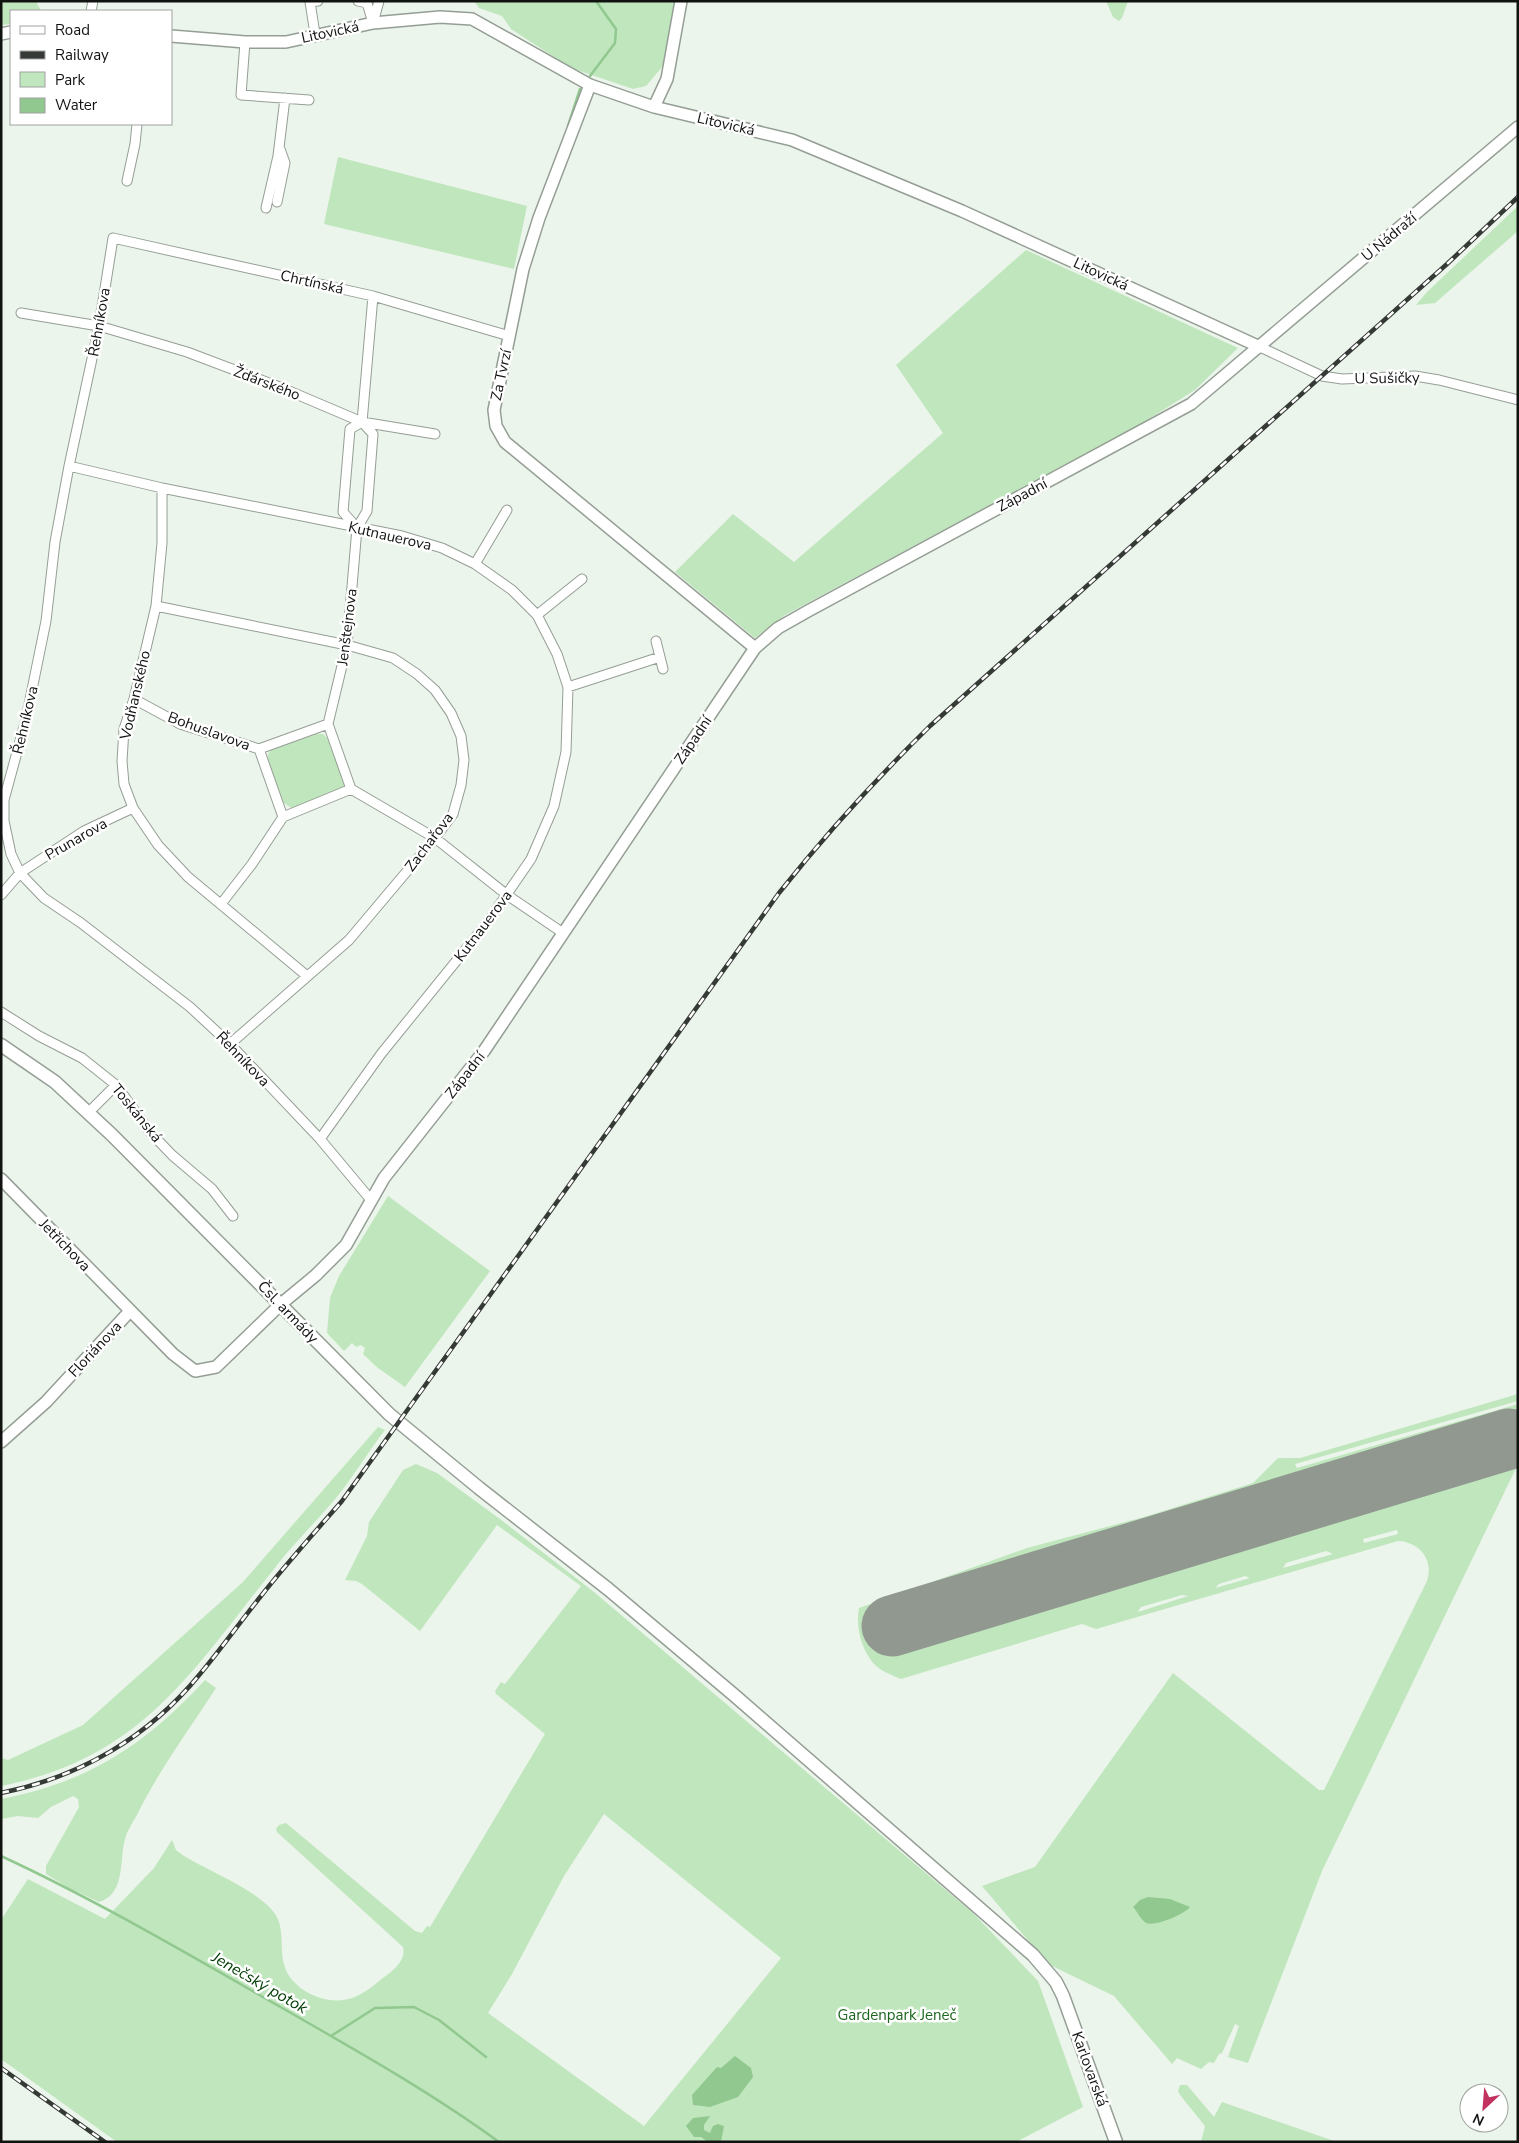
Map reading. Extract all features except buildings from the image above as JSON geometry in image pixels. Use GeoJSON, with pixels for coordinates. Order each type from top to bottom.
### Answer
{"type":"FeatureCollection","features":[{"type":"Feature","properties":{"kind":"main road","name":"Čsl. armády"},"geometry":{"type":"LineString","coordinates":[[1,1045],[55,1082],[88,1113],[394,1419],[584,1570],[734,1695],[1034,1955],[1056,1982],[1063,1996]]}},
{"type":"Feature","properties":{"kind":"main road","name":"Karlovarská"},"geometry":{"type":"LineString","coordinates":[[1063,1996],[1116,2142]]}},
{"type":"Feature","properties":{"kind":"street"},"geometry":{"type":"LineString","coordinates":[[358,1],[366,2],[373,23]]}},
{"type":"Feature","properties":{"kind":"street"},"geometry":{"type":"LineString","coordinates":[[373,23],[379,1]]}},
{"type":"Feature","properties":{"kind":"street"},"geometry":{"type":"LineString","coordinates":[[654,107],[666,79],[681,1]]}},
{"type":"Feature","properties":{"kind":"street"},"geometry":{"type":"LineString","coordinates":[[313,2],[314,34]]}},
{"type":"Feature","properties":{"kind":"street","name":"Litovická"},"geometry":{"type":"LineString","coordinates":[[172,36],[245,42],[286,42],[314,34],[373,23],[440,17],[472,19],[590,85],[654,107],[792,140],[962,211],[1260,346]]}},
{"type":"Feature","properties":{"kind":"street"},"geometry":{"type":"LineString","coordinates":[[245,42],[241,95],[309,100]]}},
{"type":"Feature","properties":{"kind":"street","name":"Za Tvrzí"},"geometry":{"type":"LineString","coordinates":[[590,85],[539,218],[526,260],[494,410],[496,426],[505,442],[755,648]]}},
{"type":"Feature","properties":{"kind":"street"},"geometry":{"type":"LineString","coordinates":[[266,208],[279,146],[285,98]]}},
{"type":"Feature","properties":{"kind":"street"},"geometry":{"type":"LineString","coordinates":[[127,182],[137,125]]}},
{"type":"Feature","properties":{"kind":"street","name":"U Nádraží"},"geometry":{"type":"LineString","coordinates":[[1260,346],[1518,127]]}},
{"type":"Feature","properties":{"kind":"street"},"geometry":{"type":"LineString","coordinates":[[277,202],[285,163],[279,146]]}},
{"type":"Feature","properties":{"kind":"street","name":"Chrtínská"},"geometry":{"type":"LineString","coordinates":[[113,238],[373,296],[509,336]]}},
{"type":"Feature","properties":{"kind":"street","name":"Řehníkova"},"geometry":{"type":"LineString","coordinates":[[113,238],[100,326],[69,466],[55,542],[46,621],[26,720],[4,800],[4,821],[11,854],[20,873],[44,898],[81,923],[182,1001],[230,1044],[320,1139],[371,1200]]}},
{"type":"Feature","properties":{"kind":"street"},"geometry":{"type":"LineString","coordinates":[[357,528],[343,512],[350,429],[362,422],[373,296]]}},
{"type":"Feature","properties":{"kind":"street","name":"Žďárského"},"geometry":{"type":"LineString","coordinates":[[21,313],[100,326],[187,352],[282,388],[362,422],[435,434]]}},
{"type":"Feature","properties":{"kind":"street","name":"U Sušičky"},"geometry":{"type":"LineString","coordinates":[[1260,346],[1322,376],[1342,379],[1415,376],[1439,380],[1518,400]]}},
{"type":"Feature","properties":{"kind":"street","name":"Západní"},"geometry":{"type":"LineString","coordinates":[[281,1304],[316,1275],[346,1244],[384,1178],[484,1051],[755,648],[778,628],[808,611],[1191,404],[1260,346]]}},
{"type":"Feature","properties":{"kind":"street","name":"Jenštejnova"},"geometry":{"type":"LineString","coordinates":[[328,724],[346,645],[357,528],[367,511],[373,434],[362,422]]}},
{"type":"Feature","properties":{"kind":"street","name":"Kutnauerova"},"geometry":{"type":"LineString","coordinates":[[69,466],[162,488],[402,536],[442,548],[475,564],[512,590],[537,615],[556,654],[568,687],[566,752],[554,806],[531,859],[487,923],[381,1054],[320,1139]]}},
{"type":"Feature","properties":{"kind":"street","name":"Vodňanského"},"geometry":{"type":"LineString","coordinates":[[162,488],[162,543],[156,606],[134,700],[124,729],[122,760],[124,784],[133,808],[158,845],[188,877],[307,976]]}},
{"type":"Feature","properties":{"kind":"street"},"geometry":{"type":"LineString","coordinates":[[475,564],[507,510]]}},
{"type":"Feature","properties":{"kind":"street"},"geometry":{"type":"LineString","coordinates":[[537,615],[582,579]]}},
{"type":"Feature","properties":{"kind":"street","name":"Zachařova"},"geometry":{"type":"LineString","coordinates":[[156,606],[346,645],[393,658],[435,690],[451,713],[461,736],[463,752],[461,785],[453,814],[349,940],[230,1044]]}},
{"type":"Feature","properties":{"kind":"street"},"geometry":{"type":"LineString","coordinates":[[656,641],[663,669]]}},
{"type":"Feature","properties":{"kind":"street"},"geometry":{"type":"LineString","coordinates":[[568,687],[660,657]]}},
{"type":"Feature","properties":{"kind":"street","name":"Bohuslavova"},"geometry":{"type":"LineString","coordinates":[[134,700],[180,724],[259,749]]}},
{"type":"Feature","properties":{"kind":"street"},"geometry":{"type":"LineString","coordinates":[[283,817],[259,749],[328,724],[351,790],[435,838],[507,895],[563,933]]}},
{"type":"Feature","properties":{"kind":"street"},"geometry":{"type":"LineString","coordinates":[[222,904],[252,864],[283,817],[351,790]]}},
{"type":"Feature","properties":{"kind":"street","name":"Prunarova"},"geometry":{"type":"LineString","coordinates":[[20,873],[84,831],[133,808]]}},
{"type":"Feature","properties":{"kind":"street"},"geometry":{"type":"LineString","coordinates":[[1,895],[20,873]]}},
{"type":"Feature","properties":{"kind":"street","name":"Toskánská"},"geometry":{"type":"LineString","coordinates":[[1,1012],[39,1036],[82,1058],[116,1085],[150,1132],[172,1155],[212,1189],[233,1216]]}},
{"type":"Feature","properties":{"kind":"street"},"geometry":{"type":"LineString","coordinates":[[88,1113],[116,1085]]}},
{"type":"Feature","properties":{"kind":"street","name":"Jetřichova"},"geometry":{"type":"LineString","coordinates":[[1,1179],[130,1311]]}},
{"type":"Feature","properties":{"kind":"street","name":"Floriánova"},"geometry":{"type":"LineString","coordinates":[[1,1442],[46,1402],[130,1311],[173,1354],[195,1371],[216,1367],[281,1304]]}},
{"type":"Feature","properties":{"kind":"green space"},"geometry":{"type":"Polygon","coordinates":[[[5,1],[36,1],[40,10],[10,10],[10,24],[1,25],[1,3],[5,1]]]}},
{"type":"Feature","properties":{"kind":"green space"},"geometry":{"type":"Polygon","coordinates":[[[474,1],[676,1],[663,66],[646,86],[633,89],[571,68],[511,29],[502,16],[479,8],[474,1]]]}},
{"type":"Feature","properties":{"kind":"green space"},"geometry":{"type":"Polygon","coordinates":[[[1106,1],[1128,1],[1122,18],[1119,21],[1113,17],[1106,1]]]}},
{"type":"Feature","properties":{"kind":"green space"},"geometry":{"type":"Polygon","coordinates":[[[338,157],[527,206],[514,269],[324,224],[338,157]]]}},
{"type":"Feature","properties":{"kind":"green space"},"geometry":{"type":"Polygon","coordinates":[[[1518,206],[1518,231],[1435,303],[1416,305],[1426,293],[1518,206]]]}},
{"type":"Feature","properties":{"kind":"green space"},"geometry":{"type":"Polygon","coordinates":[[[1026,250],[1238,348],[1195,390],[1139,425],[785,615],[755,638],[675,572],[733,514],[794,562],[943,433],[896,365],[1026,250]]]}},
{"type":"Feature","properties":{"kind":"green space"},"geometry":{"type":"Polygon","coordinates":[[[317,734],[323,734],[327,738],[345,785],[344,788],[293,809],[284,803],[268,762],[268,754],[272,749],[317,734]]]}},
{"type":"Feature","properties":{"kind":"green space"},"geometry":{"type":"Polygon","coordinates":[[[388,1196],[490,1271],[405,1387],[378,1368],[363,1354],[365,1348],[361,1345],[356,1347],[352,1343],[344,1351],[327,1333],[330,1298],[339,1276],[388,1196]]]}},
{"type":"Feature","properties":{"kind":"green space"},"geometry":{"type":"Polygon","coordinates":[[[1518,1394],[1518,1401],[1295,1464],[1297,1468],[1518,1404],[1518,1464],[1322,1871],[1248,2063],[1228,2057],[1239,2026],[1235,2024],[1222,2053],[1219,2054],[1214,2063],[1209,2062],[1201,2069],[1177,2058],[1172,2064],[1114,1996],[1048,1964],[982,1886],[1035,1867],[1173,1673],[1319,1790],[1324,1790],[1427,1581],[1429,1566],[1427,1559],[1413,1545],[1398,1541],[1096,1629],[1082,1624],[901,1679],[876,1666],[867,1654],[859,1631],[859,1608],[1027,1548],[1144,1517],[1253,1483],[1278,1458],[1300,1458],[1518,1394]],[[1397,1530],[1363,1539],[1364,1543],[1398,1534],[1397,1530]],[[1326,1551],[1286,1563],[1283,1568],[1333,1554],[1326,1551]],[[1245,1576],[1219,1584],[1215,1588],[1250,1578],[1245,1576]],[[1182,1595],[1141,1607],[1138,1612],[1188,1596],[1182,1595]]]}},
{"type":"Feature","properties":{"kind":"green space"},"geometry":{"type":"Polygon","coordinates":[[[378,1427],[385,1430],[343,1490],[281,1560],[188,1676],[159,1706],[127,1732],[91,1755],[50,1773],[1,1786],[1,1758],[8,1760],[83,1725],[243,1582],[378,1427]]]}},
{"type":"Feature","properties":{"kind":"green space","name":"Gardenpark Jeneč"},"geometry":{"type":"Polygon","coordinates":[[[416,1464],[437,1473],[594,1592],[973,1913],[1038,1981],[1083,2107],[1016,2142],[117,2142],[1,2059],[1,1920],[28,1879],[105,1919],[154,1868],[172,1840],[176,1850],[184,1856],[243,1888],[264,1902],[272,1910],[281,1929],[284,1964],[294,1982],[302,1989],[321,1998],[332,2000],[355,1997],[372,1987],[396,1968],[402,1958],[403,1947],[277,1832],[276,1829],[279,1825],[286,1823],[415,1931],[422,1933],[427,1926],[430,1927],[545,1734],[496,1694],[495,1691],[501,1682],[505,1684],[581,1586],[497,1525],[420,1631],[362,1584],[356,1581],[345,1580],[367,1536],[369,1522],[403,1470],[416,1464]],[[604,1814],[564,1876],[512,1974],[488,2013],[644,2126],[781,1958],[604,1814]]]}},
{"type":"Feature","properties":{"kind":"green space"},"geometry":{"type":"Polygon","coordinates":[[[205,1680],[216,1688],[165,1766],[129,1830],[123,1847],[118,1884],[114,1892],[108,1898],[99,1902],[69,1888],[46,1874],[46,1866],[79,1807],[78,1799],[73,1796],[51,1807],[38,1818],[18,1816],[1,1819],[1,1799],[33,1792],[62,1782],[114,1758],[160,1724],[205,1680]]]}},
{"type":"Feature","properties":{"kind":"green space"},"geometry":{"type":"Polygon","coordinates":[[[1180,2085],[1187,2085],[1214,2117],[1222,2102],[1337,2142],[1201,2142],[1205,2126],[1180,2095],[1178,2091],[1180,2085]]]}},
{"type":"Feature","properties":{"kind":"water"},"geometry":{"type":"Polygon","coordinates":[[[1148,1897],[1170,1899],[1190,1907],[1170,1919],[1150,1924],[1142,1920],[1133,1907],[1140,1900],[1148,1897]]]}},
{"type":"Feature","properties":{"kind":"water"},"geometry":{"type":"Polygon","coordinates":[[[735,2056],[751,2068],[753,2077],[738,2097],[710,2107],[693,2105],[692,2095],[717,2067],[721,2068],[735,2056]]]}},
{"type":"Feature","properties":{"kind":"water"},"geometry":{"type":"Polygon","coordinates":[[[710,2116],[704,2125],[704,2130],[710,2133],[713,2126],[718,2124],[724,2126],[721,2142],[708,2142],[701,2137],[694,2137],[686,2126],[693,2118],[710,2116]]]}},
{"type":"Feature","properties":{"kind":"waterway"},"geometry":{"type":"LineString","coordinates":[[590,76],[615,43],[616,29],[596,1]]}},
{"type":"Feature","properties":{"kind":"waterway"},"geometry":{"type":"LineString","coordinates":[[568,126],[580,89]]}},
{"type":"Feature","properties":{"kind":"waterway","name":"Jenečský potok"},"geometry":{"type":"LineString","coordinates":[[1,1856],[140,1928],[333,2037],[390,2070],[499,2142]]}},
{"type":"Feature","properties":{"kind":"waterway"},"geometry":{"type":"LineString","coordinates":[[331,2036],[375,2008],[414,2007],[439,2020],[486,2057]]}},
{"type":"Feature","properties":{"kind":"runway"},"geometry":{"type":"LineString","coordinates":[[892,1626],[1509,1439]]}},
{"type":"Feature","properties":{"kind":"railway"},"geometry":{"type":"LineString","coordinates":[[1,1793],[58,1777],[85,1765],[135,1735],[180,1697],[208,1665],[281,1572],[342,1501],[779,893],[852,807],[930,726],[1447,264],[1518,197]]}},
{"type":"Feature","properties":{"kind":"railway"},"geometry":{"type":"LineString","coordinates":[[1,2068],[105,2142]]}}]}
